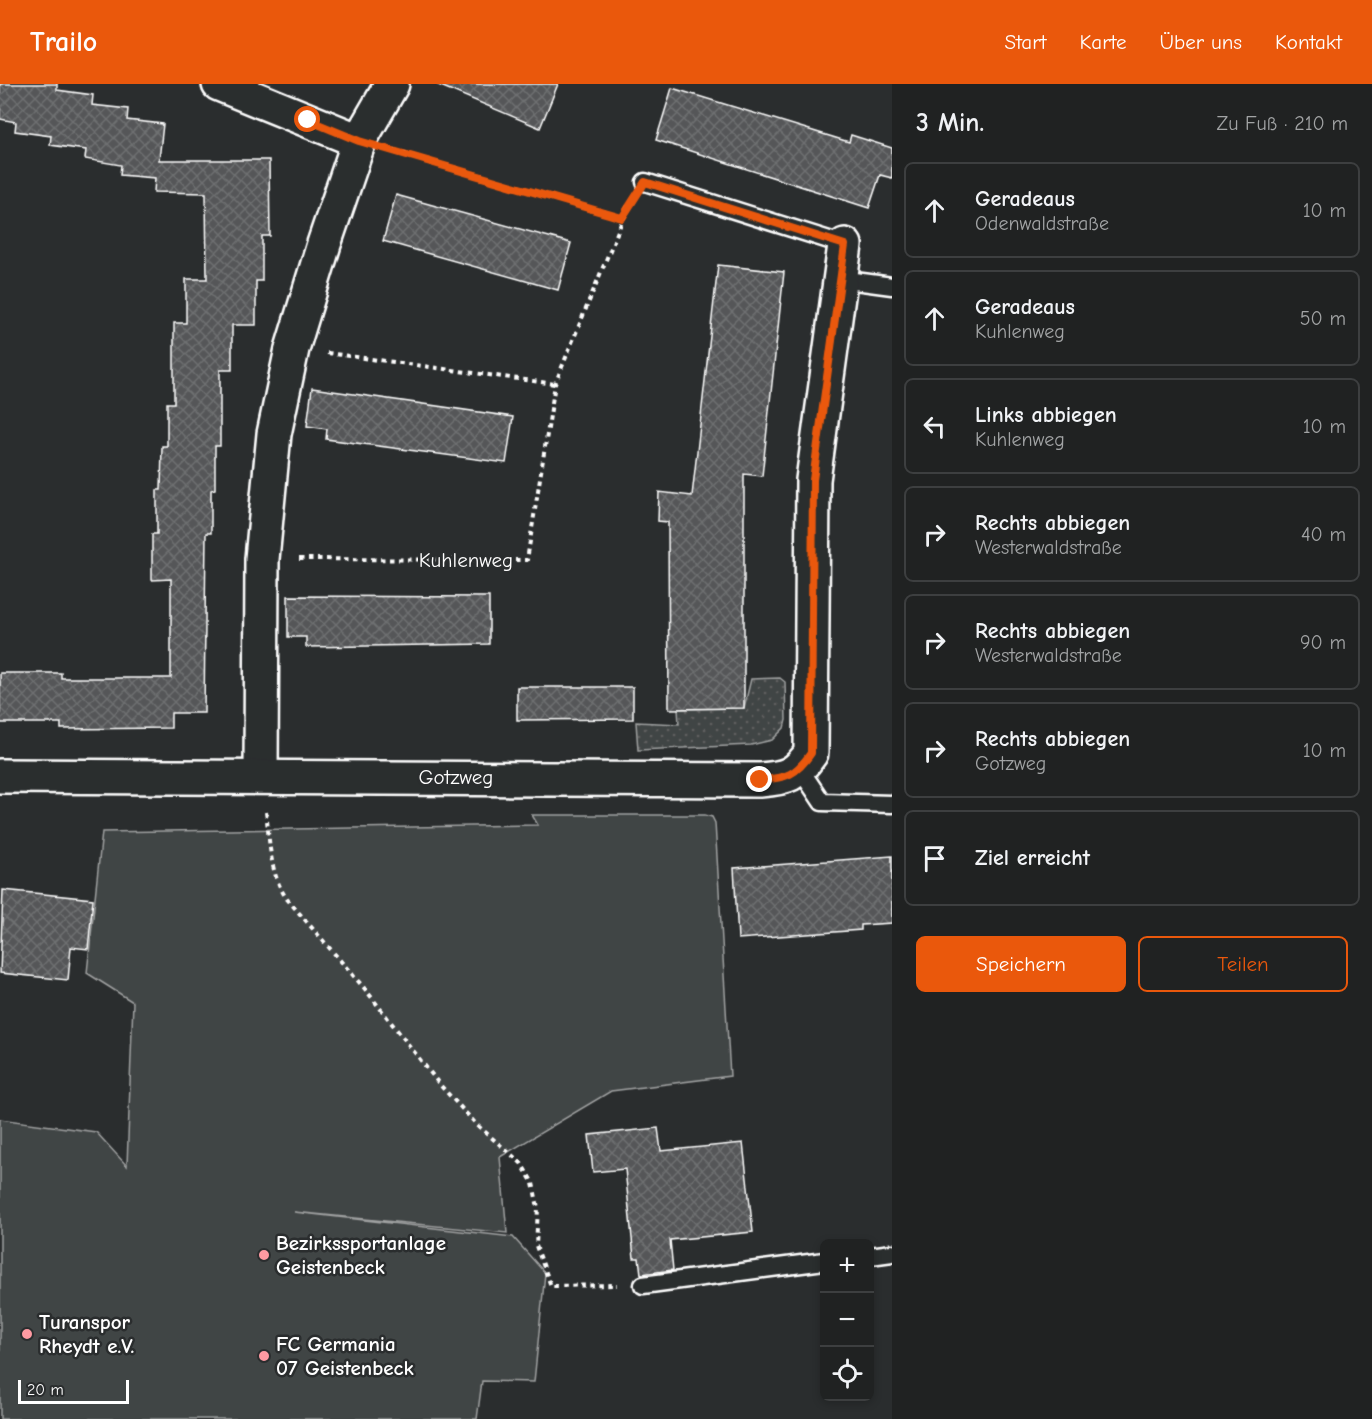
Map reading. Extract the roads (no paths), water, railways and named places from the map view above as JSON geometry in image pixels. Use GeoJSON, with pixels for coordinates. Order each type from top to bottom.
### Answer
{"type":"FeatureCollection","features":[{"type":"Feature","properties":{"kind":"street"},"geometry":{"type":"LineString","coordinates":[[219,84],[359,141]]}},
{"type":"Feature","properties":{"kind":"street"},"geometry":{"type":"LineString","coordinates":[[261,775],[262,559],[274,434],[292,349],[324,244],[359,141],[392,84]]}},
{"type":"Feature","properties":{"kind":"street"},"geometry":{"type":"LineString","coordinates":[[800,769],[811,753],[813,480],[845,245]]}},
{"type":"Feature","properties":{"kind":"street","name":"Gotzweg"},"geometry":{"type":"LineString","coordinates":[[0,776],[261,775],[760,780],[781,779],[800,769]]}},
{"type":"Feature","properties":{"kind":"lane"},"geometry":{"type":"LineString","coordinates":[[645,182],[845,245]]}},
{"type":"Feature","properties":{"kind":"lane"},"geometry":{"type":"LineString","coordinates":[[840,279],[892,285]]}},
{"type":"Feature","properties":{"kind":"lane"},"geometry":{"type":"LineString","coordinates":[[800,769],[822,802],[892,804]]}},
{"type":"Feature","properties":{"kind":"lane"},"geometry":{"type":"LineString","coordinates":[[874,1255],[892,1253]]}},
{"type":"Feature","properties":{"kind":"lane"},"geometry":{"type":"LineString","coordinates":[[643,1285],[820,1263]]}},
{"type":"Feature","properties":{"kind":"place","name":"Bezirkssportanlage Geistenbeck"},"geometry":{"type":"Point","coordinates":[264,1255]}},
{"type":"Feature","properties":{"kind":"place","name":"Turanspor Rheydt e.V."},"geometry":{"type":"Point","coordinates":[27,1334]}},
{"type":"Feature","properties":{"kind":"place","name":"FC Germania 07 Geistenbeck"},"geometry":{"type":"Point","coordinates":[264,1356]}}]}
